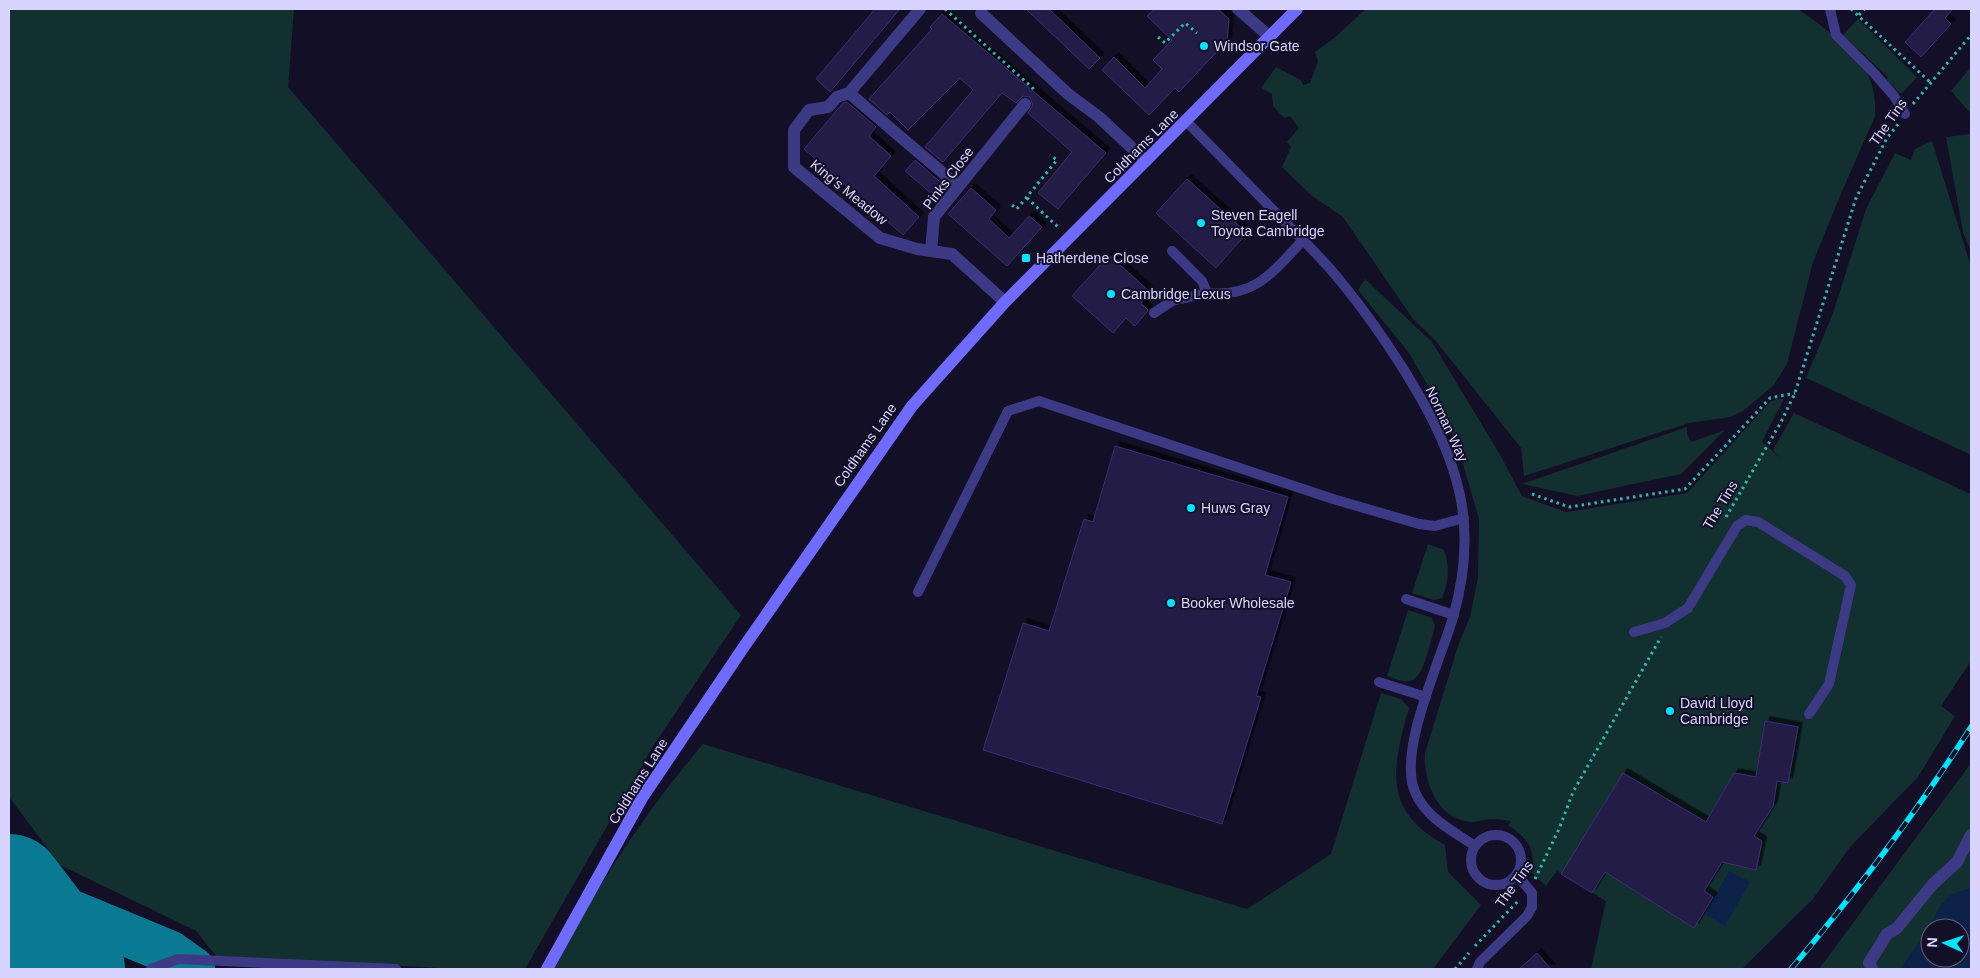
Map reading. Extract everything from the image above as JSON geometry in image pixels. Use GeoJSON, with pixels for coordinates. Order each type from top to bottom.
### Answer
{"type":"FeatureCollection","features":[{"type":"Feature","properties":{"kind":"street","name":"King's Meadow"},"geometry":{"type":"LineString","coordinates":[[920,9],[849,92],[837,97],[828,107],[809,110],[794,130],[794,167],[880,238],[931,251]]}},
{"type":"Feature","properties":{"kind":"street"},"geometry":{"type":"LineString","coordinates":[[1238,9],[1270,37]]}},
{"type":"Feature","properties":{"kind":"street","name":"Coldhams Lane"},"geometry":{"type":"LineString","coordinates":[[547,969],[642,798],[743,648],[912,406],[1005,302],[1187,122],[1297,9]]}},
{"type":"Feature","properties":{"kind":"street"},"geometry":{"type":"LineString","coordinates":[[981,13],[1146,161]]}},
{"type":"Feature","properties":{"kind":"street"},"geometry":{"type":"LineString","coordinates":[[849,92],[958,186]]}},
{"type":"Feature","properties":{"kind":"street","name":"Pinks Close"},"geometry":{"type":"LineString","coordinates":[[931,251],[934,217],[1025,104]]}},
{"type":"Feature","properties":{"kind":"street"},"geometry":{"type":"LineString","coordinates":[[931,251],[952,254],[1005,302]]}},
{"type":"Feature","properties":{"kind":"street"},"geometry":{"type":"LineString","coordinates":[[1872,969],[1869,963],[1887,934],[1897,928],[1933,884],[1957,862],[1971,835]]}},
{"type":"Feature","properties":{"kind":"lane"},"geometry":{"type":"LineString","coordinates":[[1830,9],[1836,35],[1878,78],[1905,114]]}},
{"type":"Feature","properties":{"kind":"lane","name":"Norman Way"},"geometry":{"type":"LineString","coordinates":[[1187,122],[1304,240],[1341,281],[1373,322],[1415,388],[1450,460],[1461,496],[1464,518],[1462,574],[1454,615],[1426,697],[1411,757],[1410,774],[1415,792],[1425,809],[1442,824],[1475,846]]}},
{"type":"Feature","properties":{"kind":"lane"},"geometry":{"type":"LineString","coordinates":[[1154,313],[1172,301],[1207,292],[1234,294],[1258,284],[1304,240]]}},
{"type":"Feature","properties":{"kind":"lane"},"geometry":{"type":"LineString","coordinates":[[1172,251],[1202,280],[1207,292]]}},
{"type":"Feature","properties":{"kind":"lane"},"geometry":{"type":"LineString","coordinates":[[918,592],[1008,411],[1039,401],[1333,498],[1419,524],[1435,526],[1464,518]]}},
{"type":"Feature","properties":{"kind":"lane"},"geometry":{"type":"LineString","coordinates":[[1634,632],[1665,623],[1688,608],[1737,526],[1746,520],[1764,526],[1845,576],[1851,584],[1829,684],[1809,714]]}},
{"type":"Feature","properties":{"kind":"lane"},"geometry":{"type":"LineString","coordinates":[[1406,599],[1454,615]]}},
{"type":"Feature","properties":{"kind":"lane"},"geometry":{"type":"LineString","coordinates":[[1378,682],[1426,697]]}},
{"type":"Feature","properties":{"kind":"lane"},"geometry":{"type":"LineString","coordinates":[[1492,835],[1508,837],[1517,845],[1522,858],[1517,875],[1510,881],[1499,885],[1492,885],[1480,880],[1474,872],[1471,861],[1475,846],[1480,840],[1492,835]]}},
{"type":"Feature","properties":{"kind":"lane"},"geometry":{"type":"LineString","coordinates":[[1477,969],[1480,962],[1527,916],[1533,899],[1528,888],[1517,875]]}},
{"type":"Feature","properties":{"kind":"lane"},"geometry":{"type":"LineString","coordinates":[[151,969],[178,958],[396,969]]}},
{"type":"Feature","properties":{"kind":"path"},"geometry":{"type":"LineString","coordinates":[[945,9],[1036,91]]}},
{"type":"Feature","properties":{"kind":"path"},"geometry":{"type":"LineString","coordinates":[[1851,9],[1931,83]]}},
{"type":"Feature","properties":{"kind":"path"},"geometry":{"type":"LineString","coordinates":[[1859,15],[1864,9]]}},
{"type":"Feature","properties":{"kind":"path"},"geometry":{"type":"LineString","coordinates":[[1158,37],[1165,43],[1185,23],[1197,33]]}},
{"type":"Feature","properties":{"kind":"path","name":"The Tins"},"geometry":{"type":"LineString","coordinates":[[1723,521],[1781,422],[1795,393],[1856,198],[1887,138],[1971,35]]}},
{"type":"Feature","properties":{"kind":"path"},"geometry":{"type":"LineString","coordinates":[[1025,104],[1049,76]]}},
{"type":"Feature","properties":{"kind":"path"},"geometry":{"type":"LineString","coordinates":[[1012,204],[1017,210],[1057,160],[1050,154]]}},
{"type":"Feature","properties":{"kind":"path"},"geometry":{"type":"LineString","coordinates":[[1027,198],[1070,238]]}},
{"type":"Feature","properties":{"kind":"path"},"geometry":{"type":"LineString","coordinates":[[1532,494],[1569,507],[1685,489],[1770,398],[1795,393]]}},
{"type":"Feature","properties":{"kind":"path","name":"The Tins"},"geometry":{"type":"LineString","coordinates":[[1455,969],[1509,912],[1537,878],[1559,830],[1572,792],[1660,641],[1665,623]]}},
{"type":"Feature","properties":{"kind":"green space"},"geometry":{"type":"Polygon","coordinates":[[[9,9],[294,9],[288,87],[741,615],[652,748],[525,969],[461,969],[216,956],[196,931],[60,865],[9,797],[9,9]]]}},
{"type":"Feature","properties":{"kind":"green space"},"geometry":{"type":"Polygon","coordinates":[[[1366,9],[1798,9],[1847,48],[1868,75],[1874,95],[1875,116],[1813,262],[1787,364],[1773,386],[1743,411],[1730,417],[1689,423],[1524,476],[1521,448],[1435,340],[1413,319],[1343,217],[1311,195],[1282,167],[1291,147],[1287,142],[1299,128],[1290,116],[1284,118],[1273,106],[1272,94],[1261,88],[1276,67],[1301,80],[1303,85],[1310,83],[1318,62],[1315,52],[1333,39],[1366,9]]]}},
{"type":"Feature","properties":{"kind":"green space"},"geometry":{"type":"Polygon","coordinates":[[[1858,19],[1917,77],[1901,94],[1886,80],[1888,77],[1843,35],[1858,19]]]}},
{"type":"Feature","properties":{"kind":"green space"},"geometry":{"type":"Polygon","coordinates":[[[1971,67],[1971,114],[1951,91],[1971,67]]]}},
{"type":"Feature","properties":{"kind":"green space"},"geometry":{"type":"Polygon","coordinates":[[[1971,134],[1971,252],[1963,232],[1946,137],[1971,134]]]}},
{"type":"Feature","properties":{"kind":"green space"},"geometry":{"type":"Polygon","coordinates":[[[1932,141],[1971,267],[1971,455],[1806,378],[1833,313],[1866,209],[1895,153],[1911,160],[1915,149],[1932,141]]]}},
{"type":"Feature","properties":{"kind":"green space","name":"David Lloyd Cambridge"},"geometry":{"type":"Polygon","coordinates":[[[1365,279],[1432,342],[1499,453],[1522,496],[1566,512],[1687,493],[1770,402],[1777,399],[1784,399],[1762,442],[1782,459],[1773,450],[1794,413],[1971,494],[1971,661],[1941,706],[1955,716],[1918,777],[1850,847],[1813,899],[1742,969],[1591,969],[1606,901],[1557,871],[1546,886],[1531,872],[1533,857],[1531,850],[1525,840],[1508,825],[1511,821],[1491,819],[1472,822],[1460,820],[1450,815],[1435,798],[1427,775],[1425,753],[1459,643],[1470,617],[1478,577],[1479,519],[1460,454],[1443,412],[1409,353],[1358,290],[1365,279]]]}},
{"type":"Feature","properties":{"kind":"green space"},"geometry":{"type":"Polygon","coordinates":[[[1687,427],[1687,434],[1691,442],[1725,430],[1681,474],[1577,496],[1522,484],[1687,427]]]}},
{"type":"Feature","properties":{"kind":"green space"},"geometry":{"type":"Polygon","coordinates":[[[1428,544],[1444,550],[1448,568],[1446,586],[1442,598],[1434,600],[1412,593],[1428,544]]]}},
{"type":"Feature","properties":{"kind":"green space"},"geometry":{"type":"Polygon","coordinates":[[[1408,610],[1432,618],[1435,626],[1429,649],[1419,673],[1415,679],[1401,681],[1387,676],[1408,610]]]}},
{"type":"Feature","properties":{"kind":"green space"},"geometry":{"type":"Polygon","coordinates":[[[1381,693],[1401,699],[1409,708],[1396,769],[1401,803],[1410,818],[1425,832],[1445,845],[1448,872],[1481,905],[1433,969],[553,969],[603,881],[622,852],[681,770],[703,744],[1247,909],[1331,854],[1381,693]]]}},
{"type":"Feature","properties":{"kind":"green space"},"geometry":{"type":"Polygon","coordinates":[[[1971,763],[1971,888],[1953,894],[1941,905],[1934,918],[1920,918],[1920,941],[1901,969],[1819,969],[1971,763]]]}},
{"type":"Feature","properties":{"kind":"water"},"geometry":{"type":"Polygon","coordinates":[[[1729,871],[1750,882],[1725,926],[1705,914],[1729,871]]]}},
{"type":"Feature","properties":{"kind":"water"},"geometry":{"type":"Polygon","coordinates":[[[1971,888],[1971,969],[1901,969],[1920,941],[1920,968],[1970,968],[1970,918],[1934,918],[1941,905],[1952,894],[1971,888]]]}},
{"type":"Feature","properties":{"kind":"building"},"geometry":{"type":"Polygon","coordinates":[[[875,9],[900,9],[830,92],[816,79],[875,9]]]}},
{"type":"Feature","properties":{"kind":"building"},"geometry":{"type":"Polygon","coordinates":[[[1026,9],[1049,9],[1100,58],[1089,69],[1026,9]]]}},
{"type":"Feature","properties":{"kind":"building"},"geometry":{"type":"Polygon","coordinates":[[[1155,9],[1218,9],[1229,19],[1227,41],[1179,92],[1175,88],[1149,115],[1102,70],[1114,57],[1145,88],[1162,69],[1153,60],[1172,40],[1147,16],[1155,9]]]}},
{"type":"Feature","properties":{"kind":"building"},"geometry":{"type":"Polygon","coordinates":[[[1935,9],[1953,9],[1945,18],[1951,24],[1921,57],[1905,42],[1935,9]]]}},
{"type":"Feature","properties":{"kind":"building"},"geometry":{"type":"Polygon","coordinates":[[[942,14],[1106,153],[1058,209],[1038,193],[1072,152],[1028,113],[1033,105],[1030,97],[1023,96],[1016,103],[1002,93],[943,162],[925,147],[973,90],[960,78],[908,130],[890,112],[887,115],[869,99],[932,29],[930,27],[942,14]]]}},
{"type":"Feature","properties":{"kind":"building"},"geometry":{"type":"Polygon","coordinates":[[[847,102],[876,127],[869,136],[891,156],[874,176],[919,217],[903,235],[804,149],[843,103],[847,102]]]}},
{"type":"Feature","properties":{"kind":"building"},"geometry":{"type":"Polygon","coordinates":[[[915,160],[947,188],[938,199],[905,171],[915,160]]]}},
{"type":"Feature","properties":{"kind":"building","name":"Steven Eagell Toyota Cambridge"},"geometry":{"type":"Polygon","coordinates":[[[1187,179],[1247,233],[1216,268],[1156,213],[1187,179]]]}},
{"type":"Feature","properties":{"kind":"building"},"geometry":{"type":"Polygon","coordinates":[[[971,188],[996,210],[989,219],[1009,238],[1029,216],[1042,227],[1007,266],[948,214],[971,188]]]}},
{"type":"Feature","properties":{"kind":"building","name":"Cambridge Lexus"},"geometry":{"type":"Polygon","coordinates":[[[1109,255],[1150,292],[1141,303],[1148,310],[1135,326],[1126,318],[1113,333],[1072,296],[1109,255]]]}},
{"type":"Feature","properties":{"kind":"building"},"geometry":{"type":"Polygon","coordinates":[[[1115,446],[1288,497],[1265,575],[1291,582],[1256,696],[1261,697],[1222,824],[983,750],[1023,623],[1049,631],[1084,519],[1093,522],[1115,446]]]}},
{"type":"Feature","properties":{"kind":"building"},"geometry":{"type":"Polygon","coordinates":[[[1765,721],[1798,727],[1788,783],[1777,781],[1773,806],[1754,836],[1762,841],[1756,870],[1722,862],[1704,891],[1713,897],[1694,928],[1605,872],[1592,893],[1561,874],[1623,773],[1706,822],[1734,773],[1756,777],[1765,721]]]}},
{"type":"Feature","properties":{"kind":"building"},"geometry":{"type":"Polygon","coordinates":[[[1537,953],[1551,969],[1519,969],[1537,953]]]}},
{"type":"Feature","properties":{"kind":"taxiway"},"geometry":{"type":"LineString","coordinates":[[9,882],[19,890],[169,952],[193,969]]}},
{"type":"Feature","properties":{"kind":"taxiway"},"geometry":{"type":"LineString","coordinates":[[48,940],[62,969]]}},
{"type":"Feature","properties":{"kind":"runway"},"geometry":{"type":"LineString","coordinates":[[9,889],[70,969]]}},
{"type":"Feature","properties":{"kind":"railway"},"geometry":{"type":"LineString","coordinates":[[1791,969],[1885,851],[1971,727]]}},
{"type":"Feature","properties":{"kind":"place","name":"Windsor Gate"},"geometry":{"type":"Point","coordinates":[1204,46]}},
{"type":"Feature","properties":{"kind":"place","name":"Steven Eagell Toyota Cambridge"},"geometry":{"type":"Point","coordinates":[1201,223]}},
{"type":"Feature","properties":{"kind":"place","name":"Hatherdene Close"},"geometry":{"type":"Point","coordinates":[1026,258]}},
{"type":"Feature","properties":{"kind":"place","name":"Cambridge Lexus"},"geometry":{"type":"Point","coordinates":[1111,294]}},
{"type":"Feature","properties":{"kind":"place","name":"Huws Gray"},"geometry":{"type":"Point","coordinates":[1191,508]}},
{"type":"Feature","properties":{"kind":"place","name":"Booker Wholesale"},"geometry":{"type":"Point","coordinates":[1171,603]}},
{"type":"Feature","properties":{"kind":"place","name":"David Lloyd Cambridge"},"geometry":{"type":"Point","coordinates":[1670,711]}}]}
